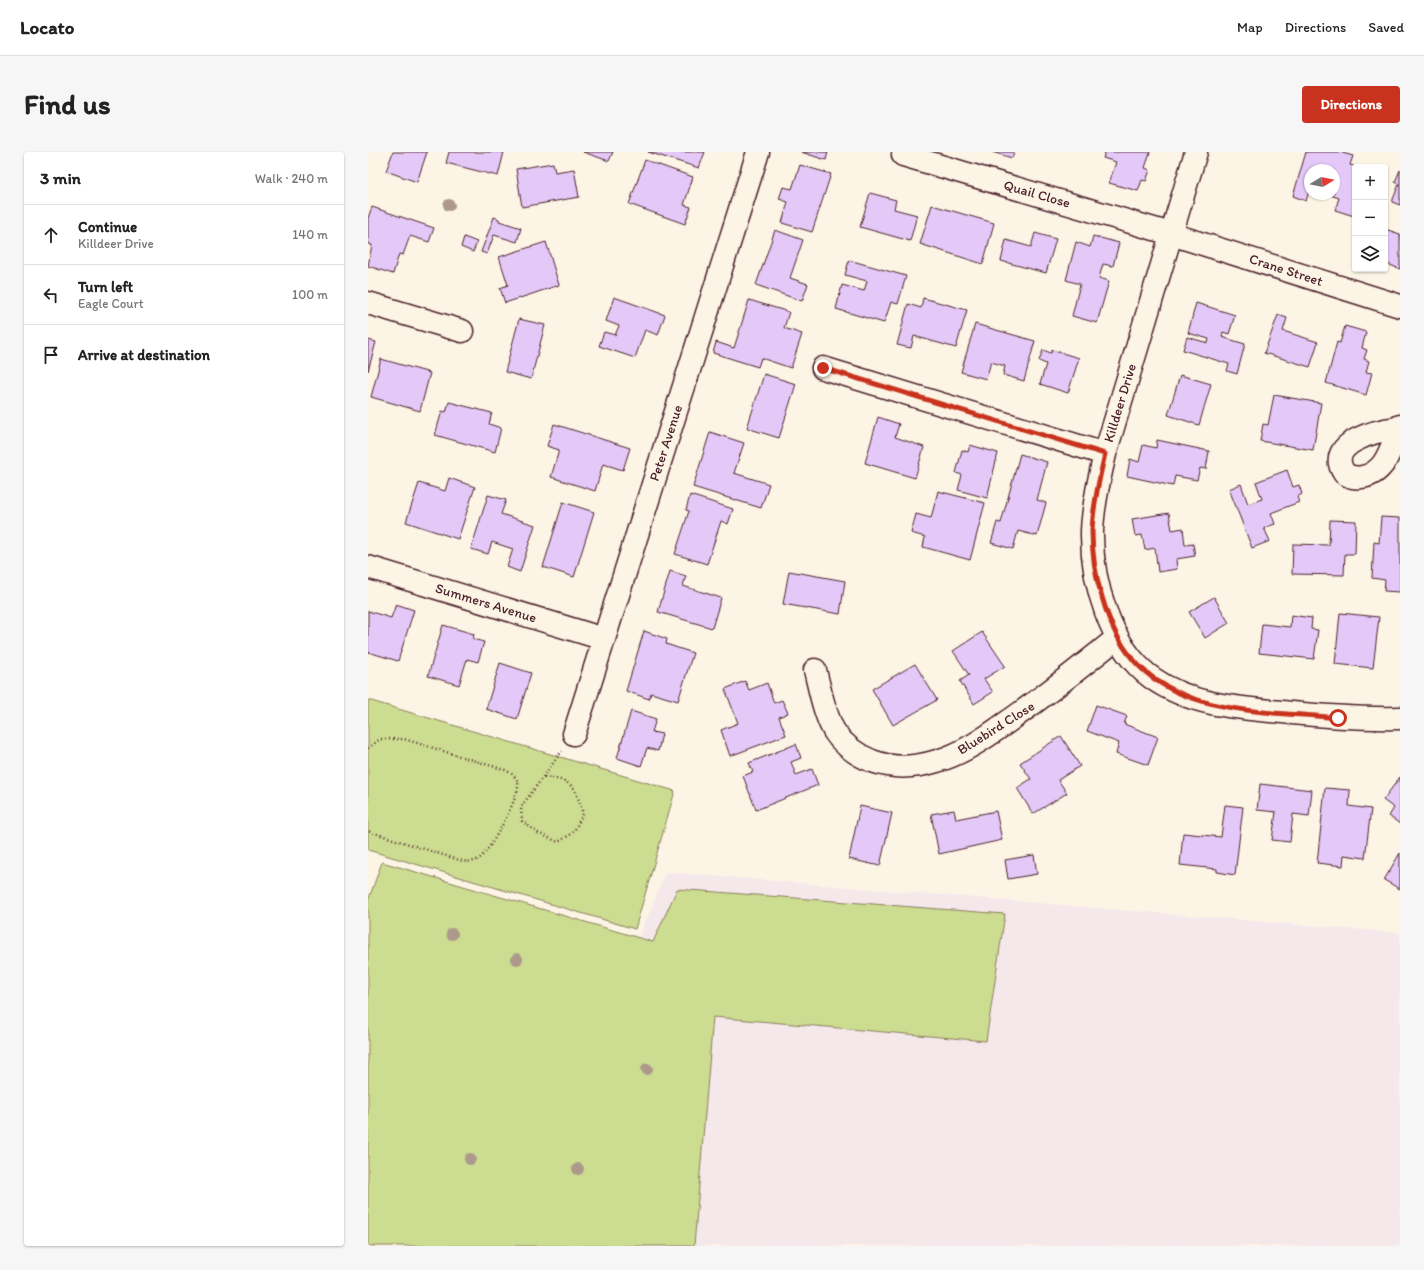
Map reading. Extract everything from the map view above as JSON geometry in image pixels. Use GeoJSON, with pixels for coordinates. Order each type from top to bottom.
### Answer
{"type":"FeatureCollection","features":[{"type":"Feature","properties":{"kind":"street","name":"Peter Avenue"},"geometry":{"type":"LineString","coordinates":[[574,734],[758,152]]}},
{"type":"Feature","properties":{"kind":"street","name":"Killdeer Drive"},"geometry":{"type":"LineString","coordinates":[[1196,152],[1105,454],[1094,508],[1093,554],[1096,576],[1105,608],[1117,638],[1126,652],[1151,677],[1192,698],[1236,708],[1323,716],[1400,718]]}},
{"type":"Feature","properties":{"kind":"street","name":"Quail Close"},"geometry":{"type":"LineString","coordinates":[[903,155],[1171,234]]}},
{"type":"Feature","properties":{"kind":"street","name":"Crane Street"},"geometry":{"type":"LineString","coordinates":[[1171,234],[1400,306]]}},
{"type":"Feature","properties":{"kind":"street"},"geometry":{"type":"LineString","coordinates":[[368,303],[462,331]]}},
{"type":"Feature","properties":{"kind":"street"},"geometry":{"type":"LineString","coordinates":[[823,368],[1105,454]]}},
{"type":"Feature","properties":{"kind":"street","name":"Summers Avenue"},"geometry":{"type":"LineString","coordinates":[[368,567],[604,639]]}},
{"type":"Feature","properties":{"kind":"street","name":"Bluebird Close"},"geometry":{"type":"LineString","coordinates":[[815,670],[827,714],[840,739],[856,754],[866,759],[889,766],[911,767],[938,761],[963,751],[986,737],[1044,697],[1117,638]]}},
{"type":"Feature","properties":{"kind":"path"},"geometry":{"type":"LineString","coordinates":[[544,777],[560,778],[576,789],[583,814],[573,834],[558,842],[538,833],[522,821],[521,807],[574,734]]}},
{"type":"Feature","properties":{"kind":"path"},"geometry":{"type":"LineString","coordinates":[[368,748],[380,739],[404,739],[505,770],[517,778],[519,784],[516,795],[487,852],[474,861],[468,862],[459,860],[368,831]]}},
{"type":"Feature","properties":{"kind":"shaded area"},"geometry":{"type":"Polygon","coordinates":[[[666,872],[1400,933],[1400,1246],[368,1246],[368,1219],[598,1037],[666,872]]]}},
{"type":"Feature","properties":{"kind":"green space"},"geometry":{"type":"Polygon","coordinates":[[[368,700],[675,791],[635,929],[368,850],[368,700]]]}},
{"type":"Feature","properties":{"kind":"green space"},"geometry":{"type":"Polygon","coordinates":[[[382,862],[653,942],[677,889],[1005,914],[986,1041],[713,1017],[694,1246],[368,1246],[368,901],[382,862]]]}},
{"type":"Feature","properties":{"kind":"building"},"geometry":{"type":"Polygon","coordinates":[[[393,152],[427,152],[417,182],[386,171],[393,152]]]}},
{"type":"Feature","properties":{"kind":"building"},"geometry":{"type":"Polygon","coordinates":[[[449,152],[504,152],[498,176],[446,163],[449,152]]]}},
{"type":"Feature","properties":{"kind":"building"},"geometry":{"type":"Polygon","coordinates":[[[583,152],[613,152],[609,161],[583,152]]]}},
{"type":"Feature","properties":{"kind":"building"},"geometry":{"type":"Polygon","coordinates":[[[648,152],[705,152],[699,168],[648,152]]]}},
{"type":"Feature","properties":{"kind":"building"},"geometry":{"type":"Polygon","coordinates":[[[801,152],[828,152],[826,160],[801,152]]]}},
{"type":"Feature","properties":{"kind":"building"},"geometry":{"type":"Polygon","coordinates":[[[992,152],[1014,152],[1012,158],[992,152]]]}},
{"type":"Feature","properties":{"kind":"building"},"geometry":{"type":"Polygon","coordinates":[[[1105,152],[1150,152],[1145,168],[1150,170],[1146,181],[1142,180],[1138,191],[1109,183],[1116,162],[1103,158],[1105,152]]]}},
{"type":"Feature","properties":{"kind":"building"},"geometry":{"type":"Polygon","coordinates":[[[1306,152],[1339,152],[1353,156],[1350,165],[1352,166],[1352,215],[1335,210],[1338,200],[1340,200],[1340,164],[1304,164],[1304,200],[1306,201],[1293,196],[1306,152]]]}},
{"type":"Feature","properties":{"kind":"building"},"geometry":{"type":"Polygon","coordinates":[[[645,160],[693,177],[684,205],[691,207],[685,224],[629,204],[645,160]]]}},
{"type":"Feature","properties":{"kind":"building"},"geometry":{"type":"Polygon","coordinates":[[[553,163],[555,172],[574,169],[579,197],[522,207],[516,169],[553,163]]]}},
{"type":"Feature","properties":{"kind":"building"},"geometry":{"type":"Polygon","coordinates":[[[800,165],[831,174],[812,232],[782,223],[788,202],[779,199],[783,187],[792,189],[800,165]]]}},
{"type":"Feature","properties":{"kind":"building"},"geometry":{"type":"Polygon","coordinates":[[[1400,170],[1400,205],[1392,202],[1399,184],[1395,182],[1400,170]]]}},
{"type":"Feature","properties":{"kind":"building"},"geometry":{"type":"Polygon","coordinates":[[[870,193],[896,200],[894,209],[917,215],[910,241],[860,227],[870,193]]]}},
{"type":"Feature","properties":{"kind":"building"},"geometry":{"type":"Polygon","coordinates":[[[932,205],[994,223],[983,264],[920,244],[932,205]]]}},
{"type":"Feature","properties":{"kind":"building"},"geometry":{"type":"Polygon","coordinates":[[[372,207],[434,228],[429,242],[410,236],[403,255],[399,254],[393,274],[368,266],[372,245],[368,244],[368,218],[372,207]]]}},
{"type":"Feature","properties":{"kind":"building"},"geometry":{"type":"Polygon","coordinates":[[[494,217],[499,219],[499,221],[521,228],[517,242],[494,235],[487,254],[481,252],[494,217]]]}},
{"type":"Feature","properties":{"kind":"building"},"geometry":{"type":"Polygon","coordinates":[[[775,230],[803,240],[790,278],[808,284],[802,301],[756,285],[775,230]]]}},
{"type":"Feature","properties":{"kind":"building"},"geometry":{"type":"Polygon","coordinates":[[[1388,230],[1400,234],[1400,269],[1388,264],[1388,230]]]}},
{"type":"Feature","properties":{"kind":"building"},"geometry":{"type":"Polygon","coordinates":[[[1035,233],[1056,239],[1046,273],[1001,261],[1006,240],[1031,247],[1035,233]]]}},
{"type":"Feature","properties":{"kind":"building"},"geometry":{"type":"Polygon","coordinates":[[[1093,236],[1119,243],[1113,266],[1103,264],[1099,278],[1109,281],[1097,323],[1072,316],[1080,284],[1066,280],[1076,242],[1090,247],[1093,236]]]}},
{"type":"Feature","properties":{"kind":"building"},"geometry":{"type":"Polygon","coordinates":[[[464,237],[477,242],[473,252],[461,247],[464,237]]]}},
{"type":"Feature","properties":{"kind":"building"},"geometry":{"type":"Polygon","coordinates":[[[546,242],[559,285],[505,303],[500,288],[508,285],[499,257],[546,242]]]}},
{"type":"Feature","properties":{"kind":"building"},"geometry":{"type":"Polygon","coordinates":[[[849,260],[906,276],[898,304],[891,302],[884,323],[836,309],[842,285],[864,291],[867,281],[845,275],[849,260]]]}},
{"type":"Feature","properties":{"kind":"building"},"geometry":{"type":"Polygon","coordinates":[[[614,297],[665,315],[658,335],[645,330],[635,358],[599,346],[604,332],[615,335],[619,326],[606,321],[614,297]]]}},
{"type":"Feature","properties":{"kind":"building"},"geometry":{"type":"Polygon","coordinates":[[[923,298],[967,310],[956,348],[914,336],[911,348],[897,345],[908,304],[921,308],[923,298]]]}},
{"type":"Feature","properties":{"kind":"building"},"geometry":{"type":"Polygon","coordinates":[[[749,300],[789,312],[784,328],[802,334],[791,368],[761,358],[758,367],[713,353],[716,342],[734,348],[749,300]]]}},
{"type":"Feature","properties":{"kind":"building"},"geometry":{"type":"Polygon","coordinates":[[[1196,303],[1235,315],[1229,334],[1223,332],[1222,337],[1245,344],[1237,374],[1227,371],[1229,364],[1183,350],[1187,337],[1208,343],[1209,339],[1188,333],[1196,303]]]}},
{"type":"Feature","properties":{"kind":"building"},"geometry":{"type":"Polygon","coordinates":[[[1278,315],[1287,318],[1283,331],[1318,342],[1310,367],[1264,353],[1278,315]]]}},
{"type":"Feature","properties":{"kind":"building"},"geometry":{"type":"Polygon","coordinates":[[[519,319],[545,325],[531,379],[505,372],[519,319]]]}},
{"type":"Feature","properties":{"kind":"building"},"geometry":{"type":"Polygon","coordinates":[[[975,324],[1035,341],[1024,381],[1003,375],[1005,366],[991,362],[986,379],[961,372],[975,324]]]}},
{"type":"Feature","properties":{"kind":"building"},"geometry":{"type":"Polygon","coordinates":[[[1345,326],[1366,332],[1362,348],[1367,350],[1364,359],[1369,361],[1366,372],[1372,373],[1366,395],[1326,383],[1337,342],[1340,343],[1345,326]]]}},
{"type":"Feature","properties":{"kind":"building"},"geometry":{"type":"Polygon","coordinates":[[[368,340],[376,342],[368,371],[368,340]]]}},
{"type":"Feature","properties":{"kind":"building"},"geometry":{"type":"Polygon","coordinates":[[[1043,350],[1051,353],[1052,350],[1079,358],[1068,393],[1040,384],[1046,364],[1039,361],[1043,350]]]}},
{"type":"Feature","properties":{"kind":"building"},"geometry":{"type":"Polygon","coordinates":[[[381,359],[430,373],[420,411],[371,397],[381,359]]]}},
{"type":"Feature","properties":{"kind":"building"},"geometry":{"type":"Polygon","coordinates":[[[764,374],[796,384],[779,438],[747,428],[764,374]]]}},
{"type":"Feature","properties":{"kind":"building"},"geometry":{"type":"Polygon","coordinates":[[[1180,375],[1211,384],[1199,425],[1168,415],[1180,375]]]}},
{"type":"Feature","properties":{"kind":"building"},"geometry":{"type":"Polygon","coordinates":[[[1274,395],[1321,403],[1313,450],[1260,441],[1263,424],[1268,425],[1274,395]]]}},
{"type":"Feature","properties":{"kind":"building"},"geometry":{"type":"Polygon","coordinates":[[[449,402],[492,413],[489,424],[501,428],[495,452],[435,435],[442,411],[446,412],[449,402]]]}},
{"type":"Feature","properties":{"kind":"building"},"geometry":{"type":"Polygon","coordinates":[[[878,417],[899,424],[895,437],[924,447],[915,478],[865,463],[878,417]]]}},
{"type":"Feature","properties":{"kind":"building"},"geometry":{"type":"Polygon","coordinates":[[[554,424],[630,448],[623,470],[603,464],[595,491],[551,477],[559,450],[547,446],[554,424]]]}},
{"type":"Feature","properties":{"kind":"building"},"geometry":{"type":"Polygon","coordinates":[[[710,432],[744,443],[734,473],[769,484],[761,508],[693,487],[710,432]]]}},
{"type":"Feature","properties":{"kind":"building"},"geometry":{"type":"Polygon","coordinates":[[[1157,440],[1209,451],[1206,469],[1200,468],[1197,480],[1175,476],[1173,486],[1127,476],[1130,459],[1139,462],[1143,445],[1156,448],[1157,440]]]}},
{"type":"Feature","properties":{"kind":"building"},"geometry":{"type":"Polygon","coordinates":[[[970,445],[998,453],[987,498],[958,490],[962,475],[956,473],[962,450],[968,452],[970,445]]]}},
{"type":"Feature","properties":{"kind":"building"},"geometry":{"type":"Polygon","coordinates":[[[1020,454],[1047,462],[1037,500],[1046,503],[1037,536],[1018,531],[1013,549],[991,543],[997,522],[1001,523],[1020,454]]]}},
{"type":"Feature","properties":{"kind":"building"},"geometry":{"type":"Polygon","coordinates":[[[1287,470],[1293,487],[1299,485],[1302,494],[1297,497],[1299,502],[1271,513],[1275,524],[1264,528],[1270,541],[1252,548],[1229,489],[1241,484],[1248,504],[1262,499],[1256,482],[1287,470]]]}},
{"type":"Feature","properties":{"kind":"building"},"geometry":{"type":"Polygon","coordinates":[[[449,478],[475,487],[458,539],[406,522],[419,483],[445,491],[449,478]]]}},
{"type":"Feature","properties":{"kind":"building"},"geometry":{"type":"Polygon","coordinates":[[[938,491],[985,503],[970,560],[923,547],[925,537],[911,533],[916,514],[931,518],[938,491]]]}},
{"type":"Feature","properties":{"kind":"building"},"geometry":{"type":"Polygon","coordinates":[[[488,495],[506,500],[501,514],[535,525],[520,572],[507,567],[513,549],[492,542],[488,554],[471,549],[488,495]]]}},
{"type":"Feature","properties":{"kind":"building"},"geometry":{"type":"Polygon","coordinates":[[[690,495],[733,509],[728,524],[721,521],[707,564],[675,554],[689,511],[686,510],[690,495]]]}},
{"type":"Feature","properties":{"kind":"building"},"geometry":{"type":"Polygon","coordinates":[[[563,502],[594,512],[574,577],[543,567],[563,502]]]}},
{"type":"Feature","properties":{"kind":"building"},"geometry":{"type":"Polygon","coordinates":[[[1169,513],[1172,530],[1183,528],[1185,545],[1193,544],[1195,556],[1176,559],[1177,569],[1158,572],[1155,548],[1145,550],[1142,535],[1135,536],[1132,519],[1169,513]]]}},
{"type":"Feature","properties":{"kind":"building"},"geometry":{"type":"Polygon","coordinates":[[[1381,517],[1400,518],[1400,592],[1384,591],[1385,580],[1372,578],[1374,542],[1379,543],[1381,517]]]}},
{"type":"Feature","properties":{"kind":"building"},"geometry":{"type":"Polygon","coordinates":[[[1330,520],[1356,521],[1355,554],[1345,554],[1344,575],[1292,574],[1293,544],[1329,545],[1330,520]]]}},
{"type":"Feature","properties":{"kind":"building"},"geometry":{"type":"Polygon","coordinates":[[[670,571],[686,576],[683,586],[721,598],[712,628],[658,612],[670,571]]]}},
{"type":"Feature","properties":{"kind":"building"},"geometry":{"type":"Polygon","coordinates":[[[789,571],[845,581],[840,614],[783,604],[789,571]]]}},
{"type":"Feature","properties":{"kind":"building"},"geometry":{"type":"Polygon","coordinates":[[[1214,597],[1229,623],[1205,638],[1189,612],[1214,597]]]}},
{"type":"Feature","properties":{"kind":"building"},"geometry":{"type":"Polygon","coordinates":[[[396,604],[414,610],[398,661],[368,652],[368,611],[391,618],[396,604]]]}},
{"type":"Feature","properties":{"kind":"building"},"geometry":{"type":"Polygon","coordinates":[[[1340,613],[1379,617],[1373,668],[1335,664],[1340,613]]]}},
{"type":"Feature","properties":{"kind":"building"},"geometry":{"type":"Polygon","coordinates":[[[1291,615],[1312,618],[1311,629],[1318,630],[1314,659],[1259,653],[1262,624],[1290,627],[1291,615]]]}},
{"type":"Feature","properties":{"kind":"building"},"geometry":{"type":"Polygon","coordinates":[[[443,625],[474,634],[473,639],[484,642],[478,662],[467,659],[459,685],[428,676],[443,625]]]}},
{"type":"Feature","properties":{"kind":"building"},"geometry":{"type":"Polygon","coordinates":[[[644,631],[667,639],[666,644],[693,653],[678,701],[651,693],[649,699],[626,691],[644,631]]]}},
{"type":"Feature","properties":{"kind":"building"},"geometry":{"type":"Polygon","coordinates":[[[982,632],[1005,666],[984,679],[993,692],[974,704],[960,681],[969,675],[953,651],[982,632]]]}},
{"type":"Feature","properties":{"kind":"building"},"geometry":{"type":"Polygon","coordinates":[[[500,663],[531,673],[517,719],[486,709],[500,663]]]}},
{"type":"Feature","properties":{"kind":"building"},"geometry":{"type":"Polygon","coordinates":[[[915,664],[937,700],[893,725],[872,689],[915,664]]]}},
{"type":"Feature","properties":{"kind":"building"},"geometry":{"type":"Polygon","coordinates":[[[745,681],[749,690],[767,683],[774,703],[782,700],[788,713],[779,717],[786,735],[730,756],[721,730],[738,723],[725,689],[745,681]]]}},
{"type":"Feature","properties":{"kind":"building"},"geometry":{"type":"Polygon","coordinates":[[[1096,705],[1127,716],[1124,724],[1158,737],[1148,765],[1116,754],[1119,743],[1087,731],[1096,705]]]}},
{"type":"Feature","properties":{"kind":"building"},"geometry":{"type":"Polygon","coordinates":[[[631,711],[656,719],[652,732],[662,734],[658,751],[647,748],[641,766],[617,758],[631,711]]]}},
{"type":"Feature","properties":{"kind":"building"},"geometry":{"type":"Polygon","coordinates":[[[1061,736],[1080,766],[1058,780],[1067,793],[1033,814],[1017,788],[1031,779],[1020,763],[1061,736]]]}},
{"type":"Feature","properties":{"kind":"building"},"geometry":{"type":"Polygon","coordinates":[[[796,744],[801,758],[791,762],[796,775],[812,769],[818,785],[756,810],[743,776],[753,772],[749,763],[796,744]]]}},
{"type":"Feature","properties":{"kind":"building"},"geometry":{"type":"Polygon","coordinates":[[[1400,777],[1400,824],[1389,816],[1394,808],[1383,800],[1400,777]]]}},
{"type":"Feature","properties":{"kind":"building"},"geometry":{"type":"Polygon","coordinates":[[[1260,784],[1312,790],[1309,816],[1293,814],[1290,842],[1272,840],[1276,812],[1257,810],[1260,784]]]}},
{"type":"Feature","properties":{"kind":"building"},"geometry":{"type":"Polygon","coordinates":[[[1325,788],[1350,790],[1349,806],[1371,809],[1365,858],[1344,855],[1343,866],[1317,863],[1325,788]]]}},
{"type":"Feature","properties":{"kind":"building"},"geometry":{"type":"Polygon","coordinates":[[[1225,805],[1243,807],[1235,875],[1217,872],[1217,869],[1180,865],[1183,833],[1221,837],[1225,805]]]}},
{"type":"Feature","properties":{"kind":"building"},"geometry":{"type":"Polygon","coordinates":[[[860,806],[892,813],[880,866],[849,859],[860,806]]]}},
{"type":"Feature","properties":{"kind":"building"},"geometry":{"type":"Polygon","coordinates":[[[954,810],[956,819],[996,811],[1002,840],[939,854],[931,814],[954,810]]]}},
{"type":"Feature","properties":{"kind":"building"},"geometry":{"type":"Polygon","coordinates":[[[1400,853],[1400,889],[1384,880],[1400,853]]]}},
{"type":"Feature","properties":{"kind":"building"},"geometry":{"type":"Polygon","coordinates":[[[1034,855],[1037,874],[1008,879],[1005,860],[1034,855]]]}},
{"type":"Feature","properties":{"kind":"route"},"geometry":{"type":"LineString","coordinates":[[823,368],[1105,454],[1098,483],[1092,532],[1096,576],[1105,608],[1117,638],[1126,652],[1139,667],[1151,677],[1166,686],[1192,698],[1236,708],[1338,718]]}}]}
